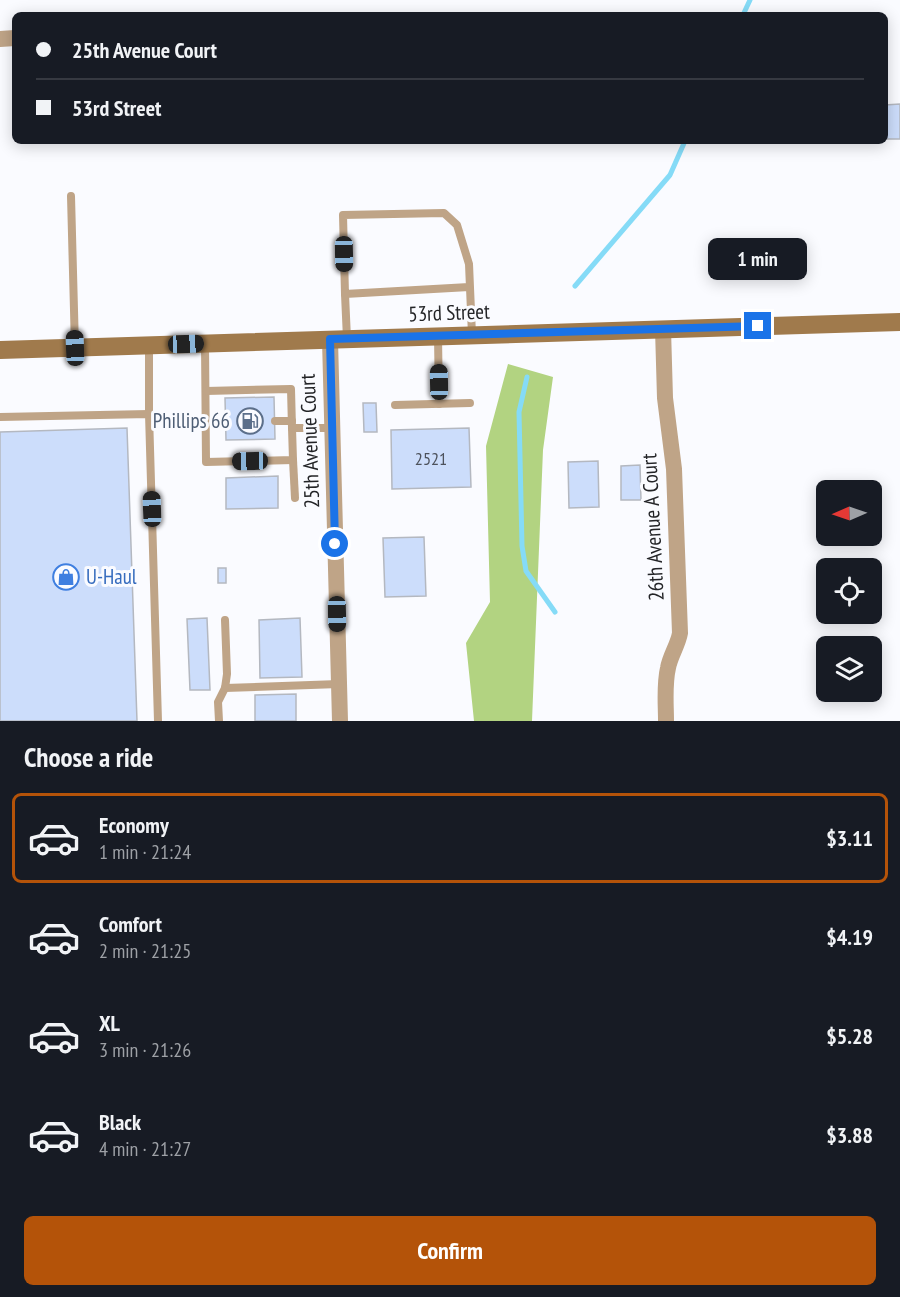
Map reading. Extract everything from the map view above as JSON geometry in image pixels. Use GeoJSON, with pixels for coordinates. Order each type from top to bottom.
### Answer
{"type":"FeatureCollection","features":[{"type":"Feature","properties":{"kind":"street","name":"53rd Street"},"geometry":{"type":"LineString","coordinates":[[0,350],[900,322]]}},
{"type":"Feature","properties":{"kind":"street","name":"26th Avenue A Court"},"geometry":{"type":"LineString","coordinates":[[663,329],[665,398],[674,469],[680,633],[678,646],[670,658],[667,669],[666,721]]}},
{"type":"Feature","properties":{"kind":"street","name":"25th Avenue Court"},"geometry":{"type":"LineString","coordinates":[[338,339],[332,428],[340,721]]}},
{"type":"Feature","properties":{"kind":"lane"},"geometry":{"type":"LineString","coordinates":[[71,196],[75,348]]}},
{"type":"Feature","properties":{"kind":"lane"},"geometry":{"type":"LineString","coordinates":[[338,339],[345,294],[343,215],[444,213],[457,225],[469,264],[472,335]]}},
{"type":"Feature","properties":{"kind":"lane"},"geometry":{"type":"LineString","coordinates":[[345,294],[469,287]]}},
{"type":"Feature","properties":{"kind":"lane"},"geometry":{"type":"LineString","coordinates":[[438,336],[439,404]]}},
{"type":"Feature","properties":{"kind":"lane"},"geometry":{"type":"LineString","coordinates":[[205,343],[206,462],[293,460]]}},
{"type":"Feature","properties":{"kind":"lane"},"geometry":{"type":"LineString","coordinates":[[149,345],[158,721]]}},
{"type":"Feature","properties":{"kind":"lane"},"geometry":{"type":"LineString","coordinates":[[206,391],[291,389],[295,498]]}},
{"type":"Feature","properties":{"kind":"lane"},"geometry":{"type":"LineString","coordinates":[[395,405],[470,403]]}},
{"type":"Feature","properties":{"kind":"lane"},"geometry":{"type":"LineString","coordinates":[[0,417],[149,414]]}},
{"type":"Feature","properties":{"kind":"lane"},"geometry":{"type":"LineString","coordinates":[[274,421],[332,428]]}},
{"type":"Feature","properties":{"kind":"lane"},"geometry":{"type":"LineString","coordinates":[[206,423],[226,422]]}},
{"type":"Feature","properties":{"kind":"lane"},"geometry":{"type":"LineString","coordinates":[[219,721],[218,702],[225,688],[227,674],[225,620]]}},
{"type":"Feature","properties":{"kind":"lane"},"geometry":{"type":"LineString","coordinates":[[225,688],[339,684]]}},
{"type":"Feature","properties":{"kind":"green space"},"geometry":{"type":"Polygon","coordinates":[[[508,364],[553,377],[543,450],[532,721],[474,721],[466,643],[490,602],[486,446],[508,364]]]}},
{"type":"Feature","properties":{"kind":"building"},"geometry":{"type":"Polygon","coordinates":[[[900,104],[900,139],[888,139],[888,105],[900,104]]]}},
{"type":"Feature","properties":{"kind":"building"},"geometry":{"type":"Polygon","coordinates":[[[274,397],[275,439],[226,440],[225,398],[274,397]]]}},
{"type":"Feature","properties":{"kind":"building"},"geometry":{"type":"Polygon","coordinates":[[[363,403],[376,403],[377,432],[364,432],[363,403]]]}},
{"type":"Feature","properties":{"kind":"building","name":"U-Haul"},"geometry":{"type":"Polygon","coordinates":[[[127,428],[137,721],[0,721],[0,432],[127,428]]]}},
{"type":"Feature","properties":{"kind":"building"},"geometry":{"type":"Polygon","coordinates":[[[469,428],[471,487],[392,489],[391,430],[469,428]]]}},
{"type":"Feature","properties":{"kind":"building"},"geometry":{"type":"Polygon","coordinates":[[[598,461],[599,507],[569,508],[568,462],[598,461]]]}},
{"type":"Feature","properties":{"kind":"building"},"geometry":{"type":"Polygon","coordinates":[[[640,465],[641,500],[621,500],[621,466],[640,465]]]}},
{"type":"Feature","properties":{"kind":"building"},"geometry":{"type":"Polygon","coordinates":[[[278,476],[278,508],[226,509],[226,478],[278,476]]]}},
{"type":"Feature","properties":{"kind":"building"},"geometry":{"type":"Polygon","coordinates":[[[424,537],[426,596],[385,597],[383,538],[424,537]]]}},
{"type":"Feature","properties":{"kind":"building"},"geometry":{"type":"Polygon","coordinates":[[[218,568],[226,568],[226,583],[218,583],[218,568]]]}},
{"type":"Feature","properties":{"kind":"building"},"geometry":{"type":"Polygon","coordinates":[[[207,618],[210,690],[190,690],[187,619],[207,618]]]}},
{"type":"Feature","properties":{"kind":"building"},"geometry":{"type":"Polygon","coordinates":[[[300,618],[302,677],[260,678],[259,620],[300,618]]]}},
{"type":"Feature","properties":{"kind":"building"},"geometry":{"type":"Polygon","coordinates":[[[296,694],[296,721],[255,721],[255,695],[296,694]]]}},
{"type":"Feature","properties":{"kind":"waterway"},"geometry":{"type":"LineString","coordinates":[[744,12],[750,0]]}},
{"type":"Feature","properties":{"kind":"waterway"},"geometry":{"type":"LineString","coordinates":[[575,286],[670,175],[684,144]]}},
{"type":"Feature","properties":{"kind":"waterway"},"geometry":{"type":"LineString","coordinates":[[527,377],[519,412],[522,546],[526,571],[555,612]]}},
{"type":"Feature","properties":{"kind":"place","name":"Phillips 66"},"geometry":{"type":"Point","coordinates":[250,421]}},
{"type":"Feature","properties":{"kind":"place","name":"U-Haul"},"geometry":{"type":"Point","coordinates":[66,577]}},
{"type":"Feature","properties":{"kind":"route"},"geometry":{"type":"LineString","coordinates":[[335,544],[330,339],[758,326]]}}]}
